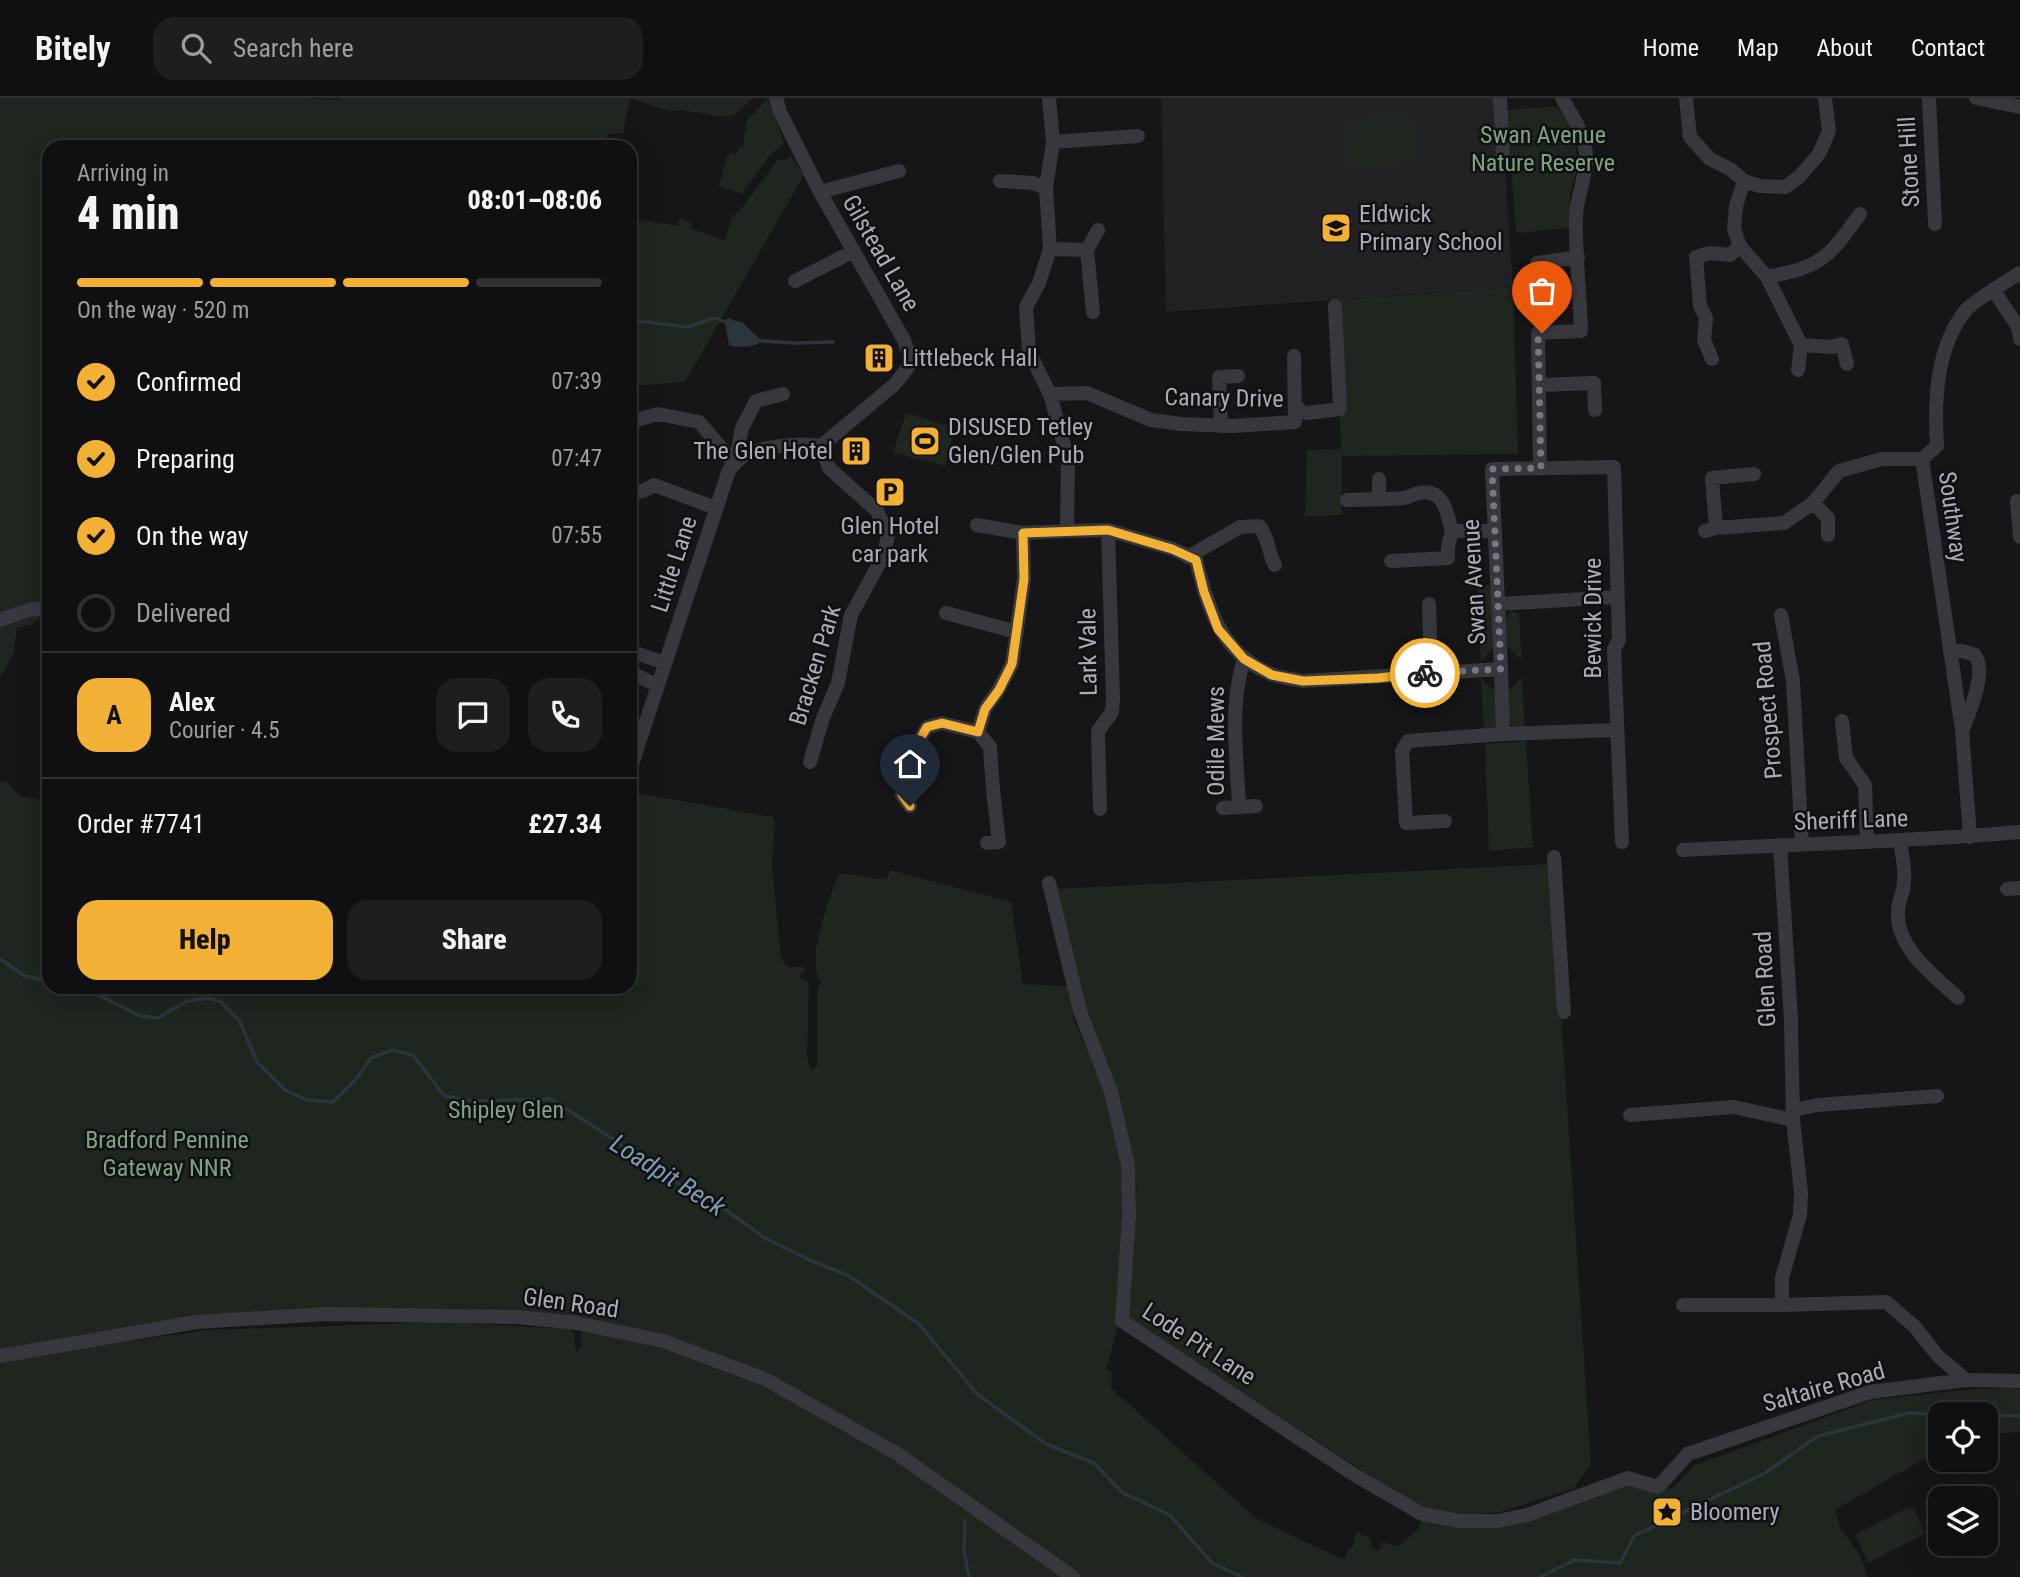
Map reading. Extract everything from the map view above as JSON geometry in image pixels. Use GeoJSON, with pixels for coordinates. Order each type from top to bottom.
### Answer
{"type":"FeatureCollection","features":[{"type":"Feature","properties":{"kind":"street","name":"Gilstead Lane"},"geometry":{"type":"LineString","coordinates":[[776,98],[780,112],[820,192],[904,340],[909,354],[909,366],[895,384],[821,446]]}},
{"type":"Feature","properties":{"kind":"street"},"geometry":{"type":"LineString","coordinates":[[1049,98],[1053,142],[1046,188],[1050,248],[1039,283],[1026,307],[1029,352],[1050,394],[1068,460],[1067,531]]}},
{"type":"Feature","properties":{"kind":"street"},"geometry":{"type":"LineString","coordinates":[[1500,98],[1503,156]]}},
{"type":"Feature","properties":{"kind":"street"},"geometry":{"type":"LineString","coordinates":[[1541,468],[1538,333],[1581,331],[1576,218],[1586,148],[1577,122],[1562,98]]}},
{"type":"Feature","properties":{"kind":"street"},"geometry":{"type":"LineString","coordinates":[[1686,98],[1690,136],[1710,159],[1730,169],[1744,181],[1760,186],[1785,187],[1799,177],[1819,154],[1829,131],[1825,98]]}},
{"type":"Feature","properties":{"kind":"street","name":"Stone Hill"},"geometry":{"type":"LineString","coordinates":[[1929,98],[1935,224]]}},
{"type":"Feature","properties":{"kind":"street"},"geometry":{"type":"LineString","coordinates":[[1976,98],[2020,107]]}},
{"type":"Feature","properties":{"kind":"street"},"geometry":{"type":"LineString","coordinates":[[1053,142],[1138,136]]}},
{"type":"Feature","properties":{"kind":"street"},"geometry":{"type":"LineString","coordinates":[[820,192],[899,171]]}},
{"type":"Feature","properties":{"kind":"street"},"geometry":{"type":"LineString","coordinates":[[1000,181],[1033,183],[1046,188]]}},
{"type":"Feature","properties":{"kind":"street"},"geometry":{"type":"LineString","coordinates":[[1744,181],[1736,206],[1734,229],[1741,246],[1767,277],[1801,345],[1798,370]]}},
{"type":"Feature","properties":{"kind":"street"},"geometry":{"type":"LineString","coordinates":[[1767,277],[1803,270],[1831,253],[1860,214]]}},
{"type":"Feature","properties":{"kind":"street"},"geometry":{"type":"LineString","coordinates":[[1093,312],[1087,250],[1098,230]]}},
{"type":"Feature","properties":{"kind":"street"},"geometry":{"type":"LineString","coordinates":[[1712,359],[1704,340],[1706,318],[1700,306],[1696,257],[1710,253],[1730,256],[1741,246]]}},
{"type":"Feature","properties":{"kind":"street"},"geometry":{"type":"LineString","coordinates":[[1050,248],[1087,250]]}},
{"type":"Feature","properties":{"kind":"street"},"geometry":{"type":"LineString","coordinates":[[795,281],[854,251]]}},
{"type":"Feature","properties":{"kind":"street"},"geometry":{"type":"LineString","coordinates":[[1542,333],[1537,263],[1578,257]]}},
{"type":"Feature","properties":{"kind":"street","name":"Southway"},"geometry":{"type":"LineString","coordinates":[[1970,836],[1962,730],[1922,459],[1937,446],[1935,416],[1941,369],[1949,338],[1967,309],[2020,273]]}},
{"type":"Feature","properties":{"kind":"street"},"geometry":{"type":"LineString","coordinates":[[1994,291],[2018,327],[2020,339]]}},
{"type":"Feature","properties":{"kind":"street"},"geometry":{"type":"LineString","coordinates":[[1296,405],[1302,412],[1307,413],[1340,409],[1335,306]]}},
{"type":"Feature","properties":{"kind":"street"},"geometry":{"type":"LineString","coordinates":[[1801,345],[1832,347],[1842,344],[1847,364]]}},
{"type":"Feature","properties":{"kind":"street","name":"Canary Drive"},"geometry":{"type":"LineString","coordinates":[[1050,394],[1087,393],[1151,419],[1181,424],[1221,426],[1295,422],[1294,356]]}},
{"type":"Feature","properties":{"kind":"street"},"geometry":{"type":"LineString","coordinates":[[1221,426],[1219,377],[1238,376]]}},
{"type":"Feature","properties":{"kind":"street"},"geometry":{"type":"LineString","coordinates":[[1539,385],[1594,383],[1595,410]]}},
{"type":"Feature","properties":{"kind":"street","name":"Little Lane"},"geometry":{"type":"LineString","coordinates":[[637,749],[729,470],[739,460],[742,428],[756,401],[783,394]]}},
{"type":"Feature","properties":{"kind":"street"},"geometry":{"type":"LineString","coordinates":[[637,420],[658,414],[699,422],[739,460],[769,448],[807,444],[821,446]]}},
{"type":"Feature","properties":{"kind":"street","name":"Bracken Park"},"geometry":{"type":"LineString","coordinates":[[810,761],[822,718],[838,683],[851,615],[884,555],[888,535],[877,511],[829,468],[821,446]]}},
{"type":"Feature","properties":{"kind":"street"},"geometry":{"type":"LineString","coordinates":[[1754,474],[1713,478],[1710,530],[1784,523],[1813,503],[1839,471],[1882,459],[1922,459]]}},
{"type":"Feature","properties":{"kind":"street","name":"Bewick Drive"},"geometry":{"type":"LineString","coordinates":[[1541,468],[1614,467],[1619,640],[1614,649],[1622,842]]}},
{"type":"Feature","properties":{"kind":"street","name":"Swan Avenue"},"geometry":{"type":"LineString","coordinates":[[1188,556],[1196,560],[1218,629],[1244,659],[1272,675],[1303,681],[1501,669],[1492,469],[1541,468]]}},
{"type":"Feature","properties":{"kind":"street"},"geometry":{"type":"LineString","coordinates":[[1379,479],[1379,498]]}},
{"type":"Feature","properties":{"kind":"street"},"geometry":{"type":"LineString","coordinates":[[637,491],[654,485],[716,508]]}},
{"type":"Feature","properties":{"kind":"street"},"geometry":{"type":"LineString","coordinates":[[1347,500],[1406,498],[1420,492],[1430,492],[1439,497],[1445,505],[1452,531],[1448,558],[1391,561]]}},
{"type":"Feature","properties":{"kind":"street"},"geometry":{"type":"LineString","coordinates":[[2017,501],[2020,537]]}},
{"type":"Feature","properties":{"kind":"street"},"geometry":{"type":"LineString","coordinates":[[1813,503],[1828,518],[1828,535]]}},
{"type":"Feature","properties":{"kind":"street"},"geometry":{"type":"LineString","coordinates":[[977,525],[1023,533],[1108,530],[1188,556],[1240,527],[1259,526],[1265,533],[1268,554],[1275,565]]}},
{"type":"Feature","properties":{"kind":"street","name":"Lark Vale"},"geometry":{"type":"LineString","coordinates":[[1100,810],[1098,731],[1112,712],[1113,699],[1108,530]]}},
{"type":"Feature","properties":{"kind":"street"},"geometry":{"type":"LineString","coordinates":[[1452,531],[1493,531]]}},
{"type":"Feature","properties":{"kind":"street"},"geometry":{"type":"LineString","coordinates":[[978,732],[985,709],[999,690],[1012,664],[1024,579],[1023,533]]}},
{"type":"Feature","properties":{"kind":"street"},"geometry":{"type":"LineString","coordinates":[[1499,604],[1617,597]]}},
{"type":"Feature","properties":{"kind":"street"},"geometry":{"type":"LineString","coordinates":[[1429,604],[1431,673]]}},
{"type":"Feature","properties":{"kind":"street"},"geometry":{"type":"LineString","coordinates":[[0,620],[42,608]]}},
{"type":"Feature","properties":{"kind":"street"},"geometry":{"type":"LineString","coordinates":[[946,613],[1017,632]]}},
{"type":"Feature","properties":{"kind":"street","name":"Prospect Road"},"geometry":{"type":"LineString","coordinates":[[1781,615],[1793,681],[1802,844]]}},
{"type":"Feature","properties":{"kind":"street","name":"Southway"},"geometry":{"type":"LineString","coordinates":[[1951,652],[1962,651],[1975,655],[1980,667],[1972,706],[1962,730]]}},
{"type":"Feature","properties":{"kind":"street"},"geometry":{"type":"LineString","coordinates":[[637,653],[666,663]]}},
{"type":"Feature","properties":{"kind":"street","name":"Odile Mews"},"geometry":{"type":"LineString","coordinates":[[1244,659],[1237,680],[1235,702],[1239,807],[1256,806]]}},
{"type":"Feature","properties":{"kind":"street"},"geometry":{"type":"LineString","coordinates":[[1501,669],[1503,734]]}},
{"type":"Feature","properties":{"kind":"street"},"geometry":{"type":"LineString","coordinates":[[637,676],[658,686]]}},
{"type":"Feature","properties":{"kind":"street"},"geometry":{"type":"LineString","coordinates":[[1842,721],[1846,758],[1865,785],[1867,842]]}},
{"type":"Feature","properties":{"kind":"street"},"geometry":{"type":"LineString","coordinates":[[901,801],[914,778],[920,739],[927,727],[942,723],[978,732],[990,747],[999,842],[987,843]]}},
{"type":"Feature","properties":{"kind":"street"},"geometry":{"type":"LineString","coordinates":[[1445,821],[1406,823],[1402,751],[1408,741],[1616,730]]}},
{"type":"Feature","properties":{"kind":"street"},"geometry":{"type":"LineString","coordinates":[[1223,808],[1239,807]]}},
{"type":"Feature","properties":{"kind":"street","name":"Sheriff Lane"},"geometry":{"type":"LineString","coordinates":[[1683,850],[1900,841],[2020,832]]}},
{"type":"Feature","properties":{"kind":"street"},"geometry":{"type":"LineString","coordinates":[[1900,841],[1905,871],[1897,912],[1900,928],[1906,944],[1915,956],[1958,998]]}},
{"type":"Feature","properties":{"kind":"street","name":"Glen Road"},"geometry":{"type":"LineString","coordinates":[[1780,845],[1791,1020],[1793,1115],[1801,1192],[1800,1214],[1782,1278],[1782,1305]]}},
{"type":"Feature","properties":{"kind":"street"},"geometry":{"type":"LineString","coordinates":[[1554,857],[1564,1012]]}},
{"type":"Feature","properties":{"kind":"street","name":"Lode Pit Lane"},"geometry":{"type":"LineString","coordinates":[[1049,883],[1080,1011],[1111,1091],[1128,1165],[1129,1215],[1122,1321],[1353,1474],[1422,1514],[1459,1521],[1498,1521],[1527,1515],[1628,1478],[1658,1487]]}},
{"type":"Feature","properties":{"kind":"street"},"geometry":{"type":"LineString","coordinates":[[1630,1115],[1734,1107],[1793,1115],[1818,1105],[1937,1096]]}},
{"type":"Feature","properties":{"kind":"street"},"geometry":{"type":"LineString","coordinates":[[1683,1305],[1886,1302],[1914,1326],[1938,1356],[1966,1380]]}},
{"type":"Feature","properties":{"kind":"street","name":"Glen Road"},"geometry":{"type":"LineString","coordinates":[[0,1356],[196,1322],[327,1314],[517,1317],[589,1325],[663,1341],[765,1378],[896,1452],[1073,1577]]}},
{"type":"Feature","properties":{"kind":"street","name":"Saltaire Road"},"geometry":{"type":"LineString","coordinates":[[1658,1487],[1688,1454],[1870,1392],[1966,1380],[2020,1381]]}},
{"type":"Feature","properties":{"kind":"shaded area","name":"Eldwick Primary School"},"geometry":{"type":"Polygon","coordinates":[[[1161,98],[1500,98],[1513,287],[1166,312],[1161,98]]]}},
{"type":"Feature","properties":{"kind":"shaded area"},"geometry":{"type":"Polygon","coordinates":[[[728,318],[743,323],[762,341],[746,347],[729,345],[725,322],[728,318]]]}},
{"type":"Feature","properties":{"kind":"green space"},"geometry":{"type":"Polygon","coordinates":[[[0,98],[630,98],[623,133],[608,134],[607,140],[42,140],[42,617],[33,624],[17,628],[13,655],[0,678],[0,98]]]}},
{"type":"Feature","properties":{"kind":"green space"},"geometry":{"type":"Polygon","coordinates":[[[630,98],[753,98],[733,116],[723,117],[682,110],[669,111],[630,98]]]}},
{"type":"Feature","properties":{"kind":"green space"},"geometry":{"type":"Polygon","coordinates":[[[767,98],[784,142],[770,155],[742,194],[719,186],[727,156],[732,152],[736,154],[740,146],[743,147],[746,122],[767,98]]]}},
{"type":"Feature","properties":{"kind":"green space","name":"Swan Avenue Nature Reserve"},"geometry":{"type":"Polygon","coordinates":[[[1556,106],[1568,122],[1576,141],[1577,169],[1570,195],[1570,228],[1516,233],[1507,110],[1556,106]]]}},
{"type":"Feature","properties":{"kind":"green space"},"geometry":{"type":"Polygon","coordinates":[[[1408,112],[1415,159],[1350,169],[1343,122],[1408,112]]]}},
{"type":"Feature","properties":{"kind":"green space"},"geometry":{"type":"Polygon","coordinates":[[[790,155],[804,175],[685,382],[637,385],[637,219],[677,226],[680,219],[692,223],[690,228],[725,240],[732,217],[779,158],[784,161],[790,155]]]}},
{"type":"Feature","properties":{"kind":"green space"},"geometry":{"type":"Polygon","coordinates":[[[1513,287],[1518,454],[1342,456],[1342,515],[1305,516],[1307,450],[1341,449],[1337,300],[1513,287]]]}},
{"type":"Feature","properties":{"kind":"green space","name":"DISUSED Tetley Glen/Glen Pub"},"geometry":{"type":"Polygon","coordinates":[[[906,413],[955,428],[945,466],[893,453],[906,413]]]}},
{"type":"Feature","properties":{"kind":"green space"},"geometry":{"type":"Polygon","coordinates":[[[1490,585],[1494,647],[1481,662],[1477,586],[1490,585]]]}},
{"type":"Feature","properties":{"kind":"green space"},"geometry":{"type":"Polygon","coordinates":[[[1511,611],[1519,614],[1522,660],[1506,646],[1505,619],[1511,611]]]}},
{"type":"Feature","properties":{"kind":"green space"},"geometry":{"type":"Polygon","coordinates":[[[1522,677],[1525,730],[1514,729],[1510,723],[1508,692],[1522,677]]]}},
{"type":"Feature","properties":{"kind":"green space"},"geometry":{"type":"Polygon","coordinates":[[[1481,678],[1496,692],[1497,726],[1491,732],[1484,732],[1481,678]]]}},
{"type":"Feature","properties":{"kind":"green space"},"geometry":{"type":"Polygon","coordinates":[[[1526,741],[1533,847],[1489,851],[1485,744],[1526,741]]]}},
{"type":"Feature","properties":{"kind":"green space","name":"Bradford Pennine Gateway NNR"},"geometry":{"type":"Polygon","coordinates":[[[5,781],[22,797],[42,800],[42,994],[637,994],[637,793],[773,817],[772,865],[781,959],[788,967],[806,967],[799,978],[809,983],[807,1057],[811,1071],[817,1066],[817,988],[821,982],[815,960],[817,945],[839,874],[881,879],[887,878],[890,870],[1011,902],[1023,984],[1067,986],[1075,1023],[1096,1070],[1118,1136],[1124,1170],[1118,1325],[1106,1369],[1112,1373],[1111,1388],[1257,1519],[1340,1558],[1345,1559],[1349,1548],[1353,1546],[1356,1532],[1372,1539],[1370,1546],[1377,1551],[1381,1549],[1381,1542],[1398,1546],[1418,1530],[1422,1518],[1473,1524],[1624,1482],[1652,1492],[1673,1488],[1695,1465],[1872,1400],[1973,1389],[2017,1388],[2020,1389],[2020,1432],[1998,1433],[1998,1402],[1928,1402],[1928,1456],[1835,1510],[1840,1528],[1860,1555],[1868,1577],[1079,1577],[760,1372],[601,1323],[328,1312],[0,1350],[0,783],[5,781]]]}},
{"type":"Feature","properties":{"kind":"green space"},"geometry":{"type":"Polygon","coordinates":[[[1551,864],[1591,1464],[1574,1488],[1501,1512],[1462,1515],[1421,1509],[1128,1318],[1137,1188],[1128,1135],[1114,1084],[1086,1013],[1056,889],[1551,864]]]}},
{"type":"Feature","properties":{"kind":"green space"},"geometry":{"type":"Polygon","coordinates":[[[439,1322],[570,1329],[574,1335],[576,1352],[582,1345],[580,1339],[583,1330],[668,1349],[774,1389],[835,1422],[903,1465],[1063,1577],[0,1577],[0,1360],[207,1330],[439,1322]]]}},
{"type":"Feature","properties":{"kind":"green space"},"geometry":{"type":"Polygon","coordinates":[[[1909,1507],[1915,1510],[1925,1534],[1868,1563],[1855,1535],[1909,1507]]]}},
{"type":"Feature","properties":{"kind":"waterway"},"geometry":{"type":"LineString","coordinates":[[637,321],[687,327],[715,318],[725,322]]}},
{"type":"Feature","properties":{"kind":"waterway"},"geometry":{"type":"LineString","coordinates":[[762,341],[833,342]]}},
{"type":"Feature","properties":{"kind":"waterway","name":"Loadpit Beck"},"geometry":{"type":"LineString","coordinates":[[0,959],[25,976],[42,980]]}},
{"type":"Feature","properties":{"kind":"waterway","name":"Loadpit Beck"},"geometry":{"type":"LineString","coordinates":[[97,994],[140,1016],[158,1018],[187,1001],[209,998],[221,1002],[240,1022],[257,1062],[285,1090],[307,1100],[333,1102],[356,1079],[371,1058],[392,1050],[413,1055],[444,1096],[472,1101],[551,1099],[616,1141],[649,1167],[723,1208],[765,1238],[849,1276],[919,1324],[977,1394],[1046,1444],[1094,1463],[1123,1493],[1170,1515],[1212,1563],[1242,1577]]}},
{"type":"Feature","properties":{"kind":"waterway","name":"Loadpit Beck"},"geometry":{"type":"LineString","coordinates":[[1540,1577],[1574,1560],[1620,1563],[1634,1536],[1765,1473],[1818,1436],[1909,1413],[1928,1413]]}},
{"type":"Feature","properties":{"kind":"waterway","name":"Loadpit Beck"},"geometry":{"type":"LineString","coordinates":[[1998,1415],[2020,1416]]}},
{"type":"Feature","properties":{"kind":"waterway"},"geometry":{"type":"LineString","coordinates":[[965,1520],[964,1551],[969,1577]]}},
{"type":"Feature","properties":{"kind":"way so far"},"geometry":{"type":"LineString","coordinates":[[1425,673],[1501,669],[1492,469],[1541,468],[1538,333],[1542,333]]}},
{"type":"Feature","properties":{"kind":"place","name":"Eldwick Primary School"},"geometry":{"type":"Point","coordinates":[1336,228]}},
{"type":"Feature","properties":{"kind":"place","name":"Littlebeck Hall"},"geometry":{"type":"Point","coordinates":[879,358]}},
{"type":"Feature","properties":{"kind":"place","name":"DISUSED Tetley Glen/Glen Pub"},"geometry":{"type":"Point","coordinates":[925,441]}},
{"type":"Feature","properties":{"kind":"place","name":"The Glen Hotel"},"geometry":{"type":"Point","coordinates":[856,451]}},
{"type":"Feature","properties":{"kind":"place","name":"Glen Hotel car park"},"geometry":{"type":"Point","coordinates":[890,492]}},
{"type":"Feature","properties":{"kind":"place","name":"Bloomery"},"geometry":{"type":"Point","coordinates":[1667,1512]}},
{"type":"Feature","properties":{"kind":"route"},"geometry":{"type":"LineString","coordinates":[[910,806],[902,795],[914,778],[920,739],[927,727],[942,723],[978,732],[985,709],[999,690],[1012,664],[1024,579],[1023,533],[1108,530],[1172,549],[1196,560],[1218,629],[1244,659],[1272,675],[1303,681],[1425,673]]}},
{"type":"Feature","properties":{"kind":"park label","name":"Shipley Glen"},"geometry":{"type":"Point","coordinates":[506,1110]}}]}
